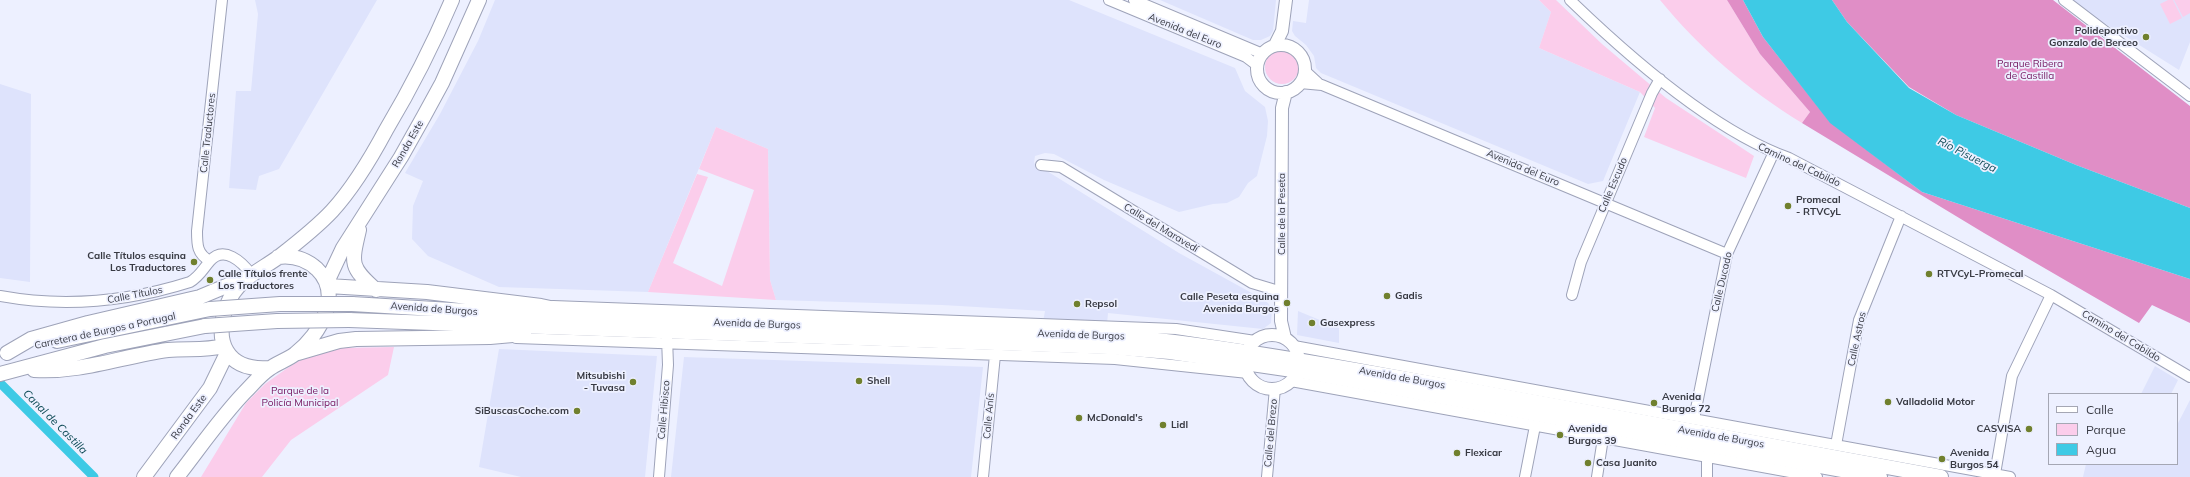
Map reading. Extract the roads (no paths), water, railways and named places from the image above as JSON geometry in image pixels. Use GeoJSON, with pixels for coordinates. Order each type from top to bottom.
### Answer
{"type":"FeatureCollection","features":[{"type":"Feature","properties":{"kind":"highway","name":"Ronda Este"},"geometry":{"type":"LineString","coordinates":[[144,477],[210,388],[225,349],[222,329],[225,310],[234,292],[249,276],[278,257],[332,211],[362,171],[412,84],[452,0]]}},
{"type":"Feature","properties":{"kind":"highway","name":"Ronda Este"},"geometry":{"type":"LineString","coordinates":[[176,477],[241,397],[269,368],[296,353],[312,338],[326,314],[330,298],[328,284],[343,248],[401,157],[424,116],[442,83],[479,0]]}},
{"type":"Feature","properties":{"kind":"highway"},"geometry":{"type":"LineString","coordinates":[[362,217],[353,254],[354,265],[359,274],[376,290]]}},
{"type":"Feature","properties":{"kind":"highway"},"geometry":{"type":"LineString","coordinates":[[278,257],[291,256],[311,264],[328,284],[376,290],[427,292],[541,306],[590,317]]}},
{"type":"Feature","properties":{"kind":"highway"},"geometry":{"type":"LineString","coordinates":[[4,354],[31,339],[88,323],[200,297],[249,276]]}},
{"type":"Feature","properties":{"kind":"highway","name":"Avenida de Burgos"},"geometry":{"type":"LineString","coordinates":[[210,309],[280,304],[352,304],[590,317],[667,332],[839,326],[883,328],[1003,338]]}},
{"type":"Feature","properties":{"kind":"highway","name":"Carretera de Burgos a Portugal"},"geometry":{"type":"LineString","coordinates":[[4,354],[210,309]]}},
{"type":"Feature","properties":{"kind":"highway","name":"Avenida de Burgos"},"geometry":{"type":"LineString","coordinates":[[205,326],[277,321],[349,320],[762,335],[1003,338],[1249,357]]}},
{"type":"Feature","properties":{"kind":"highway","name":"Carretera de Burgos a Portugal"},"geometry":{"type":"LineString","coordinates":[[10,371],[105,346],[205,326]]}},
{"type":"Feature","properties":{"kind":"highway"},"geometry":{"type":"LineString","coordinates":[[296,353],[339,341],[356,339],[490,337],[574,329]]}},
{"type":"Feature","properties":{"kind":"highway","name":"Avenida de Burgos"},"geometry":{"type":"LineString","coordinates":[[1030,339],[1121,336],[1249,357],[1296,370],[1504,402]]}},
{"type":"Feature","properties":{"kind":"highway"},"geometry":{"type":"LineString","coordinates":[[10,371],[68,370],[167,350],[225,349],[243,366],[256,369],[269,368]]}},
{"type":"Feature","properties":{"kind":"highway","name":"Avenida de Burgos"},"geometry":{"type":"LineString","coordinates":[[1296,370],[1434,384],[1504,402],[1534,414],[1642,434],[1817,471],[1880,477]]}},
{"type":"Feature","properties":{"kind":"highway","name":"Avenida de Burgos"},"geometry":{"type":"LineString","coordinates":[[1534,414],[1768,445],[1942,477]]}},
{"type":"Feature","properties":{"kind":"main road"},"geometry":{"type":"LineString","coordinates":[[1281,45],[1286,0]]}},
{"type":"Feature","properties":{"kind":"main road"},"geometry":{"type":"LineString","coordinates":[[1281,45],[1295,49],[1301,55],[1305,71],[1300,83],[1281,92],[1263,84],[1259,76],[1258,66],[1263,54],[1281,45]]}},
{"type":"Feature","properties":{"kind":"main road","name":"Calle de la Peseta"},"geometry":{"type":"LineString","coordinates":[[1281,92],[1281,321],[1289,342],[1296,370]]}},
{"type":"Feature","properties":{"kind":"main road"},"geometry":{"type":"LineString","coordinates":[[1281,321],[1272,335],[1249,357],[1261,386],[1275,388],[1296,370]]}},
{"type":"Feature","properties":{"kind":"main road"},"geometry":{"type":"LineString","coordinates":[[1272,335],[1289,342]]}},
{"type":"Feature","properties":{"kind":"street","name":"Calle Traductores"},"geometry":{"type":"LineString","coordinates":[[210,261],[202,256],[198,247],[197,231],[222,0]]}},
{"type":"Feature","properties":{"kind":"street","name":"Avenida del Euro"},"geometry":{"type":"LineString","coordinates":[[1109,0],[1246,57],[1258,66]]}},
{"type":"Feature","properties":{"kind":"street","name":"Avenida del Euro"},"geometry":{"type":"LineString","coordinates":[[1134,0],[1263,54]]}},
{"type":"Feature","properties":{"kind":"street","name":"Camino del Cabildo"},"geometry":{"type":"LineString","coordinates":[[1570,0],[1626,52],[1697,107],[1732,130],[1774,152],[1789,158],[2051,295],[2190,377]]}},
{"type":"Feature","properties":{"kind":"street"},"geometry":{"type":"LineString","coordinates":[[2064,0],[2190,96]]}},
{"type":"Feature","properties":{"kind":"street","name":"Avenida del Euro"},"geometry":{"type":"LineString","coordinates":[[1305,71],[1318,83],[1727,254]]}},
{"type":"Feature","properties":{"kind":"street","name":"Calle Escudo"},"geometry":{"type":"LineString","coordinates":[[1572,295],[1581,262],[1652,93],[1660,79]]}},
{"type":"Feature","properties":{"kind":"street","name":"Avenida del Euro"},"geometry":{"type":"LineString","coordinates":[[1300,83],[1318,83]]}},
{"type":"Feature","properties":{"kind":"street","name":"Calle Ducado"},"geometry":{"type":"LineString","coordinates":[[1694,419],[1727,254],[1774,152]]}},
{"type":"Feature","properties":{"kind":"street","name":"Calle del Maravedí"},"geometry":{"type":"LineString","coordinates":[[1041,165],[1061,167],[1252,283],[1282,292]]}},
{"type":"Feature","properties":{"kind":"street","name":"Calle Astros"},"geometry":{"type":"LineString","coordinates":[[1836,445],[1859,320],[1901,216]]}},
{"type":"Feature","properties":{"kind":"street"},"geometry":{"type":"LineString","coordinates":[[210,261],[218,256],[232,256],[244,265],[249,276]]}},
{"type":"Feature","properties":{"kind":"street","name":"Calle Títulos"},"geometry":{"type":"LineString","coordinates":[[0,296],[34,302],[60,303],[122,299],[190,282],[200,276],[210,261]]}},
{"type":"Feature","properties":{"kind":"street"},"geometry":{"type":"LineString","coordinates":[[1995,474],[2012,376],[2051,295]]}},
{"type":"Feature","properties":{"kind":"street","name":"Avenida de Burgos"},"geometry":{"type":"LineString","coordinates":[[541,306],[786,313],[1176,329],[1249,357]]}},
{"type":"Feature","properties":{"kind":"street"},"geometry":{"type":"LineString","coordinates":[[667,332],[668,314],[685,310]]}},
{"type":"Feature","properties":{"kind":"street"},"geometry":{"type":"LineString","coordinates":[[786,313],[839,326]]}},
{"type":"Feature","properties":{"kind":"street"},"geometry":{"type":"LineString","coordinates":[[883,328],[940,319]]}},
{"type":"Feature","properties":{"kind":"street"},"geometry":{"type":"LineString","coordinates":[[981,355],[996,350],[1003,338],[1002,326],[991,321]]}},
{"type":"Feature","properties":{"kind":"street"},"geometry":{"type":"LineString","coordinates":[[1044,357],[1033,352],[1030,339],[1037,328],[1050,325]]}},
{"type":"Feature","properties":{"kind":"street"},"geometry":{"type":"LineString","coordinates":[[1121,336],[1155,329]]}},
{"type":"Feature","properties":{"kind":"street","name":"Avenida de Burgos"},"geometry":{"type":"LineString","coordinates":[[490,337],[667,332],[806,349],[1115,359],[1154,363],[1249,357]]}},
{"type":"Feature","properties":{"kind":"street","name":"Calle Hibisco"},"geometry":{"type":"LineString","coordinates":[[659,477],[668,365],[667,332]]}},
{"type":"Feature","properties":{"kind":"street"},"geometry":{"type":"LineString","coordinates":[[762,335],[806,349]]}},
{"type":"Feature","properties":{"kind":"street","name":"Avenida de Burgos"},"geometry":{"type":"LineString","coordinates":[[1289,342],[1386,363],[2010,477]]}},
{"type":"Feature","properties":{"kind":"street"},"geometry":{"type":"LineString","coordinates":[[1108,347],[1147,357],[1154,363]]}},
{"type":"Feature","properties":{"kind":"street","name":"Calle Anís"},"geometry":{"type":"LineString","coordinates":[[983,477],[994,355]]}},
{"type":"Feature","properties":{"kind":"street"},"geometry":{"type":"LineString","coordinates":[[1386,363],[1429,377],[1434,384]]}},
{"type":"Feature","properties":{"kind":"street","name":"Avenida de Burgos"},"geometry":{"type":"LineString","coordinates":[[1296,370],[1426,406],[1534,414],[1535,420],[1548,428],[1707,456],[1817,471]]}},
{"type":"Feature","properties":{"kind":"street"},"geometry":{"type":"LineString","coordinates":[[1426,406],[1490,413],[1504,402],[1504,389],[1486,381]]}},
{"type":"Feature","properties":{"kind":"street","name":"Calle del Brezo"},"geometry":{"type":"LineString","coordinates":[[1267,477],[1275,388]]}},
{"type":"Feature","properties":{"kind":"street"},"geometry":{"type":"LineString","coordinates":[[1526,477],[1534,414],[1539,397],[1595,406],[1611,404]]}},
{"type":"Feature","properties":{"kind":"street"},"geometry":{"type":"LineString","coordinates":[[1728,426],[1768,445]]}},
{"type":"Feature","properties":{"kind":"street"},"geometry":{"type":"LineString","coordinates":[[1596,477],[1598,437],[1642,434]]}},
{"type":"Feature","properties":{"kind":"street"},"geometry":{"type":"LineString","coordinates":[[1707,456],[1707,477]]}},
{"type":"Feature","properties":{"kind":"street"},"geometry":{"type":"LineString","coordinates":[[1817,471],[1839,477]]}},
{"type":"Feature","properties":{"kind":"water","name":"Río Pisuerga"},"geometry":{"type":"Polygon","coordinates":[[[1743,0],[1832,0],[1847,22],[1909,88],[1956,115],[2076,165],[2190,208],[2190,279],[1922,192],[1830,123],[1763,37],[1743,0]]]}},
{"type":"Feature","properties":{"kind":"waterway","name":"Canal de Castilla"},"geometry":{"type":"LineString","coordinates":[[0,383],[94,477]]}},
{"type":"Feature","properties":{"kind":"place","name":"Polideportivo Gonzalo de Berceo"},"geometry":{"type":"Point","coordinates":[2146,37]}},
{"type":"Feature","properties":{"kind":"place","name":"Promecal - RTVCyL"},"geometry":{"type":"Point","coordinates":[1788,206]}},
{"type":"Feature","properties":{"kind":"place","name":"Calle Títulos esquina Los Traductores"},"geometry":{"type":"Point","coordinates":[194,262]}},
{"type":"Feature","properties":{"kind":"place","name":"RTVCyL-Promecal"},"geometry":{"type":"Point","coordinates":[1929,274]}},
{"type":"Feature","properties":{"kind":"place","name":"Calle Títulos frente Los Traductores"},"geometry":{"type":"Point","coordinates":[210,280]}},
{"type":"Feature","properties":{"kind":"place","name":"Gadis"},"geometry":{"type":"Point","coordinates":[1387,296]}},
{"type":"Feature","properties":{"kind":"place","name":"Calle Peseta esquina Avenida Burgos"},"geometry":{"type":"Point","coordinates":[1287,303]}},
{"type":"Feature","properties":{"kind":"place","name":"Repsol"},"geometry":{"type":"Point","coordinates":[1077,304]}},
{"type":"Feature","properties":{"kind":"place","name":"Gasexpress"},"geometry":{"type":"Point","coordinates":[1312,323]}},
{"type":"Feature","properties":{"kind":"place","name":"Shell"},"geometry":{"type":"Point","coordinates":[859,381]}},
{"type":"Feature","properties":{"kind":"place","name":"Mitsubishi - Tuvasa"},"geometry":{"type":"Point","coordinates":[633,382]}},
{"type":"Feature","properties":{"kind":"place","name":"Valladolid Motor"},"geometry":{"type":"Point","coordinates":[1888,402]}},
{"type":"Feature","properties":{"kind":"place","name":"Avenida Burgos 72"},"geometry":{"type":"Point","coordinates":[1654,403]}},
{"type":"Feature","properties":{"kind":"place","name":"SiBuscasCoche.com"},"geometry":{"type":"Point","coordinates":[577,411]}},
{"type":"Feature","properties":{"kind":"place","name":"McDonald's"},"geometry":{"type":"Point","coordinates":[1079,418]}},
{"type":"Feature","properties":{"kind":"place","name":"Lidl"},"geometry":{"type":"Point","coordinates":[1163,425]}},
{"type":"Feature","properties":{"kind":"place","name":"CASVISA"},"geometry":{"type":"Point","coordinates":[2029,429]}},
{"type":"Feature","properties":{"kind":"place","name":"Avenida Burgos 39"},"geometry":{"type":"Point","coordinates":[1560,435]}},
{"type":"Feature","properties":{"kind":"place","name":"Flexicar"},"geometry":{"type":"Point","coordinates":[1457,453]}},
{"type":"Feature","properties":{"kind":"place","name":"Avenida Burgos 54"},"geometry":{"type":"Point","coordinates":[1942,459]}},
{"type":"Feature","properties":{"kind":"place","name":"Casa Juanito"},"geometry":{"type":"Point","coordinates":[1588,463]}},
{"type":"Feature","properties":{"kind":"park label","name":"Parque Ribera de Castilla"},"geometry":{"type":"Point","coordinates":[2030,70]}},
{"type":"Feature","properties":{"kind":"park label","name":"Parque de la Policía Municipal"},"geometry":{"type":"Point","coordinates":[300,396]}}]}
